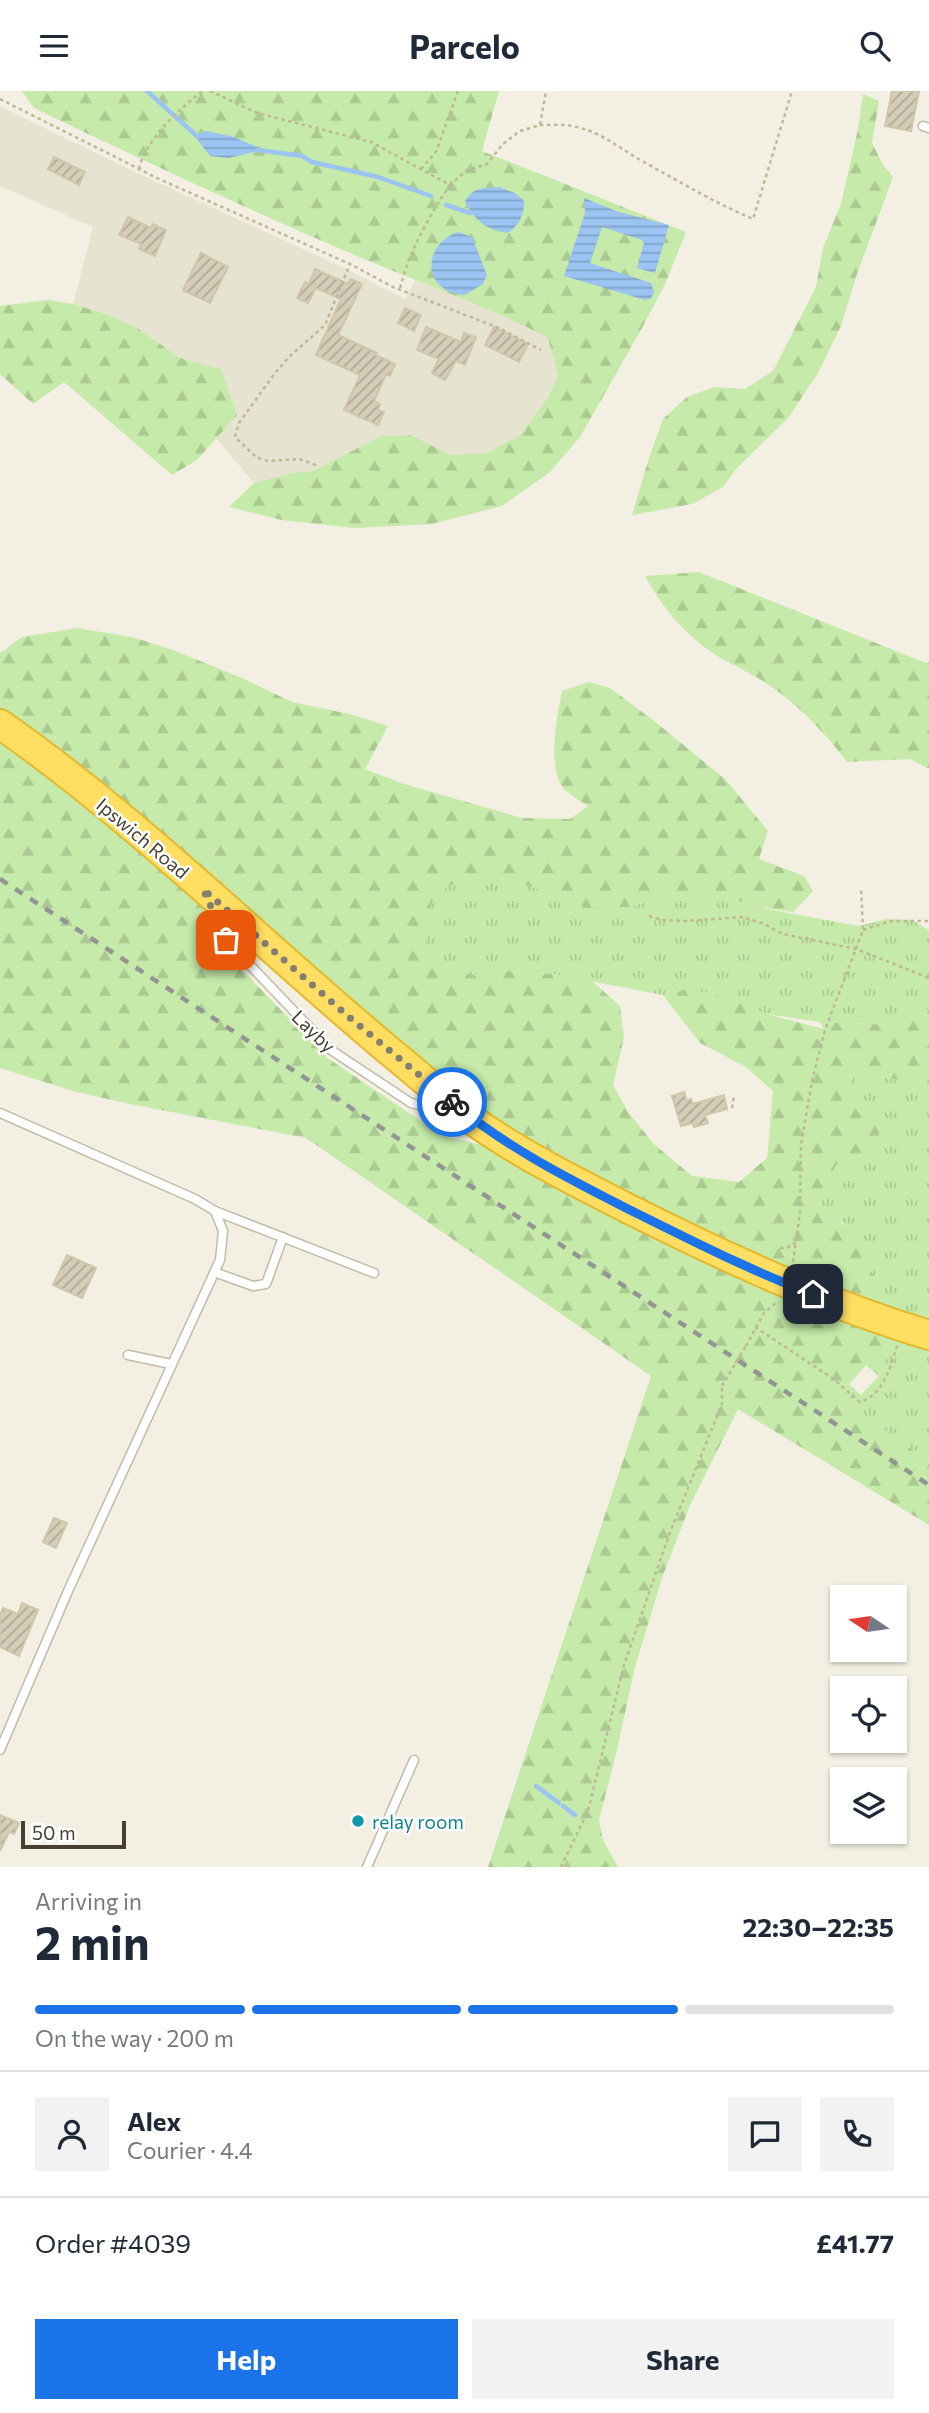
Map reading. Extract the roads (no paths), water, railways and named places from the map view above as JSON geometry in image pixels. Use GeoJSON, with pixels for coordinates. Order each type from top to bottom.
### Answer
{"type":"FeatureCollection","features":[{"type":"Feature","properties":{"kind":"highway","name":"Ipswich Road"},"geometry":{"type":"LineString","coordinates":[[0,724],[83,787],[349,1017],[471,1118],[521,1152],[728,1259],[788,1276],[929,1335]]}},
{"type":"Feature","properties":{"kind":"lane"},"geometry":{"type":"LineString","coordinates":[[0,1113],[195,1199],[215,1211],[374,1273]]}},
{"type":"Feature","properties":{"kind":"lane"},"geometry":{"type":"LineString","coordinates":[[0,1750],[68,1591],[214,1272],[223,1247],[223,1231],[215,1211]]}},
{"type":"Feature","properties":{"kind":"lane"},"geometry":{"type":"LineString","coordinates":[[214,1272],[253,1286],[266,1284],[283,1237]]}},
{"type":"Feature","properties":{"kind":"lane"},"geometry":{"type":"LineString","coordinates":[[128,1355],[171,1364]]}},
{"type":"Feature","properties":{"kind":"lane"},"geometry":{"type":"LineString","coordinates":[[367,1867],[414,1760]]}},
{"type":"Feature","properties":{"kind":"water"},"geometry":{"type":"Polygon","coordinates":[[[206,131],[231,136],[264,150],[228,158],[210,156],[195,135],[206,131]]]}},
{"type":"Feature","properties":{"kind":"water"},"geometry":{"type":"Polygon","coordinates":[[[499,187],[515,193],[524,201],[520,220],[507,233],[482,223],[465,202],[475,191],[499,187]]]}},
{"type":"Feature","properties":{"kind":"water"},"geometry":{"type":"Polygon","coordinates":[[[584,198],[619,212],[669,225],[655,273],[637,268],[644,243],[642,240],[602,227],[590,263],[651,283],[654,292],[651,298],[645,300],[564,276],[585,213],[584,198]]]}},
{"type":"Feature","properties":{"kind":"water"},"geometry":{"type":"Polygon","coordinates":[[[458,232],[472,237],[487,275],[483,284],[465,295],[450,292],[440,285],[434,277],[432,267],[438,246],[458,232]]]}},
{"type":"Feature","properties":{"kind":"waterway"},"geometry":{"type":"LineString","coordinates":[[147,91],[198,137]]}},
{"type":"Feature","properties":{"kind":"waterway"},"geometry":{"type":"LineString","coordinates":[[258,150],[302,156],[312,162],[378,177],[431,196]]}},
{"type":"Feature","properties":{"kind":"waterway"},"geometry":{"type":"LineString","coordinates":[[446,205],[470,213]]}},
{"type":"Feature","properties":{"kind":"waterway"},"geometry":{"type":"LineString","coordinates":[[536,1786],[559,1803]]}},
{"type":"Feature","properties":{"kind":"waterway"},"geometry":{"type":"LineString","coordinates":[[563,1806],[575,1815]]}},
{"type":"Feature","properties":{"kind":"railway"},"geometry":{"type":"LineString","coordinates":[[0,879],[929,1485]]}},
{"type":"Feature","properties":{"kind":"place","name":"relay room"},"geometry":{"type":"Point","coordinates":[358,1821]}}]}
